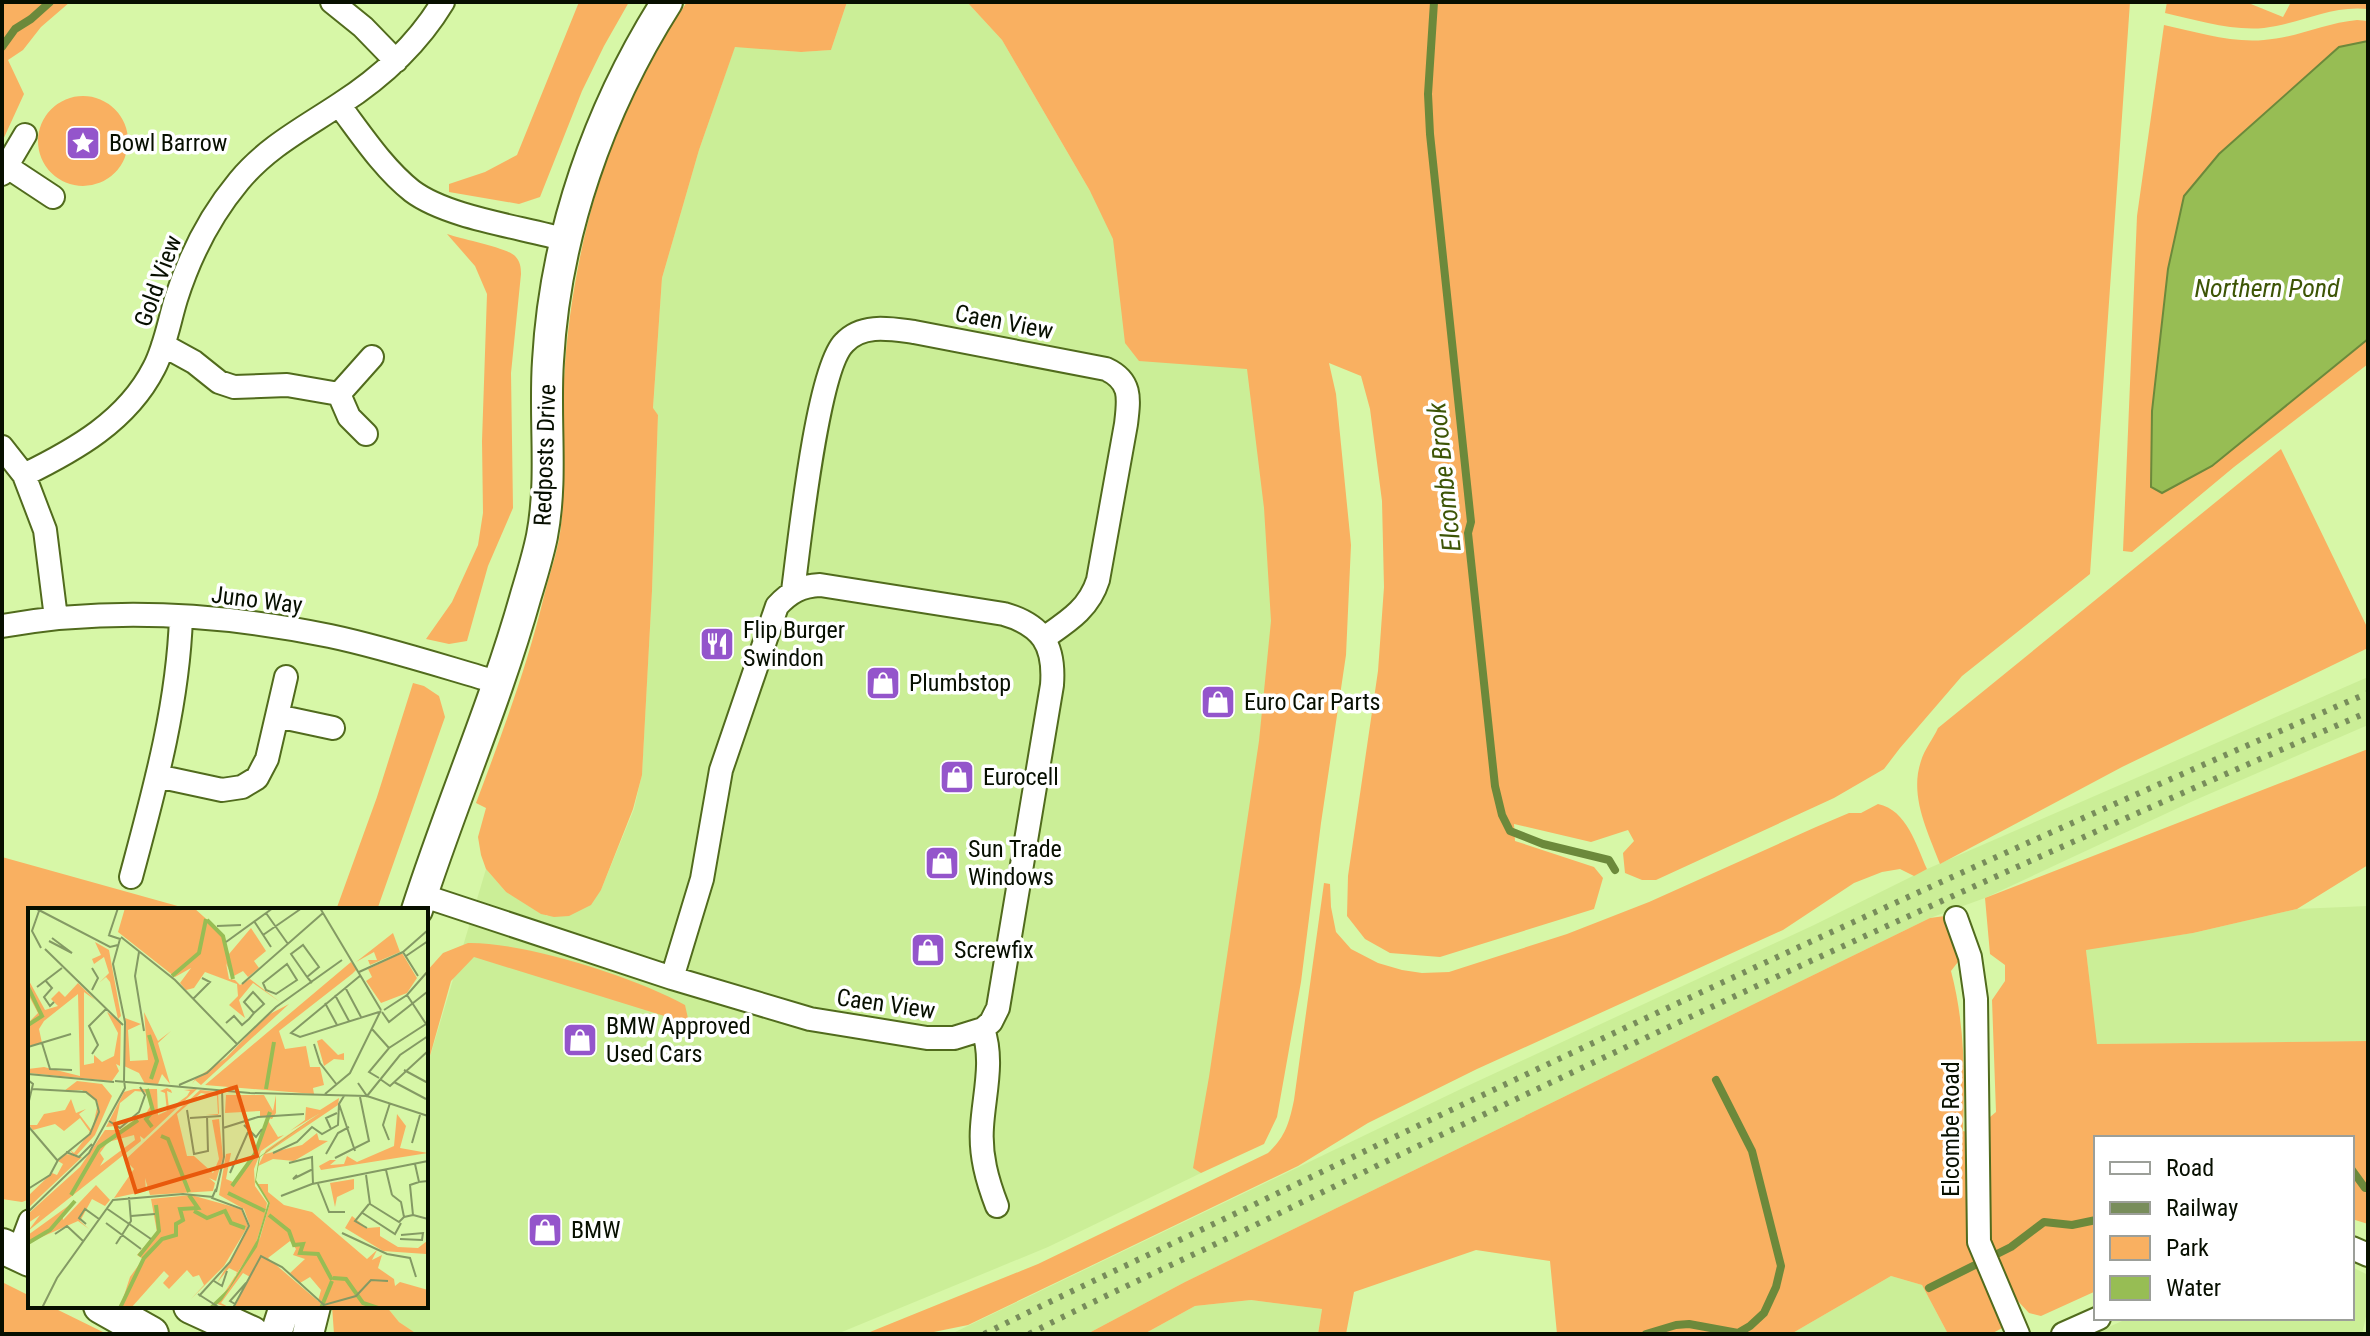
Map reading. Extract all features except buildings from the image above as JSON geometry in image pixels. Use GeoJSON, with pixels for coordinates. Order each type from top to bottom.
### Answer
{"type":"FeatureCollection","features":[{"type":"Feature","properties":{"kind":"main road","name":"Redposts Drive"},"geometry":{"type":"LineString","coordinates":[[419,903],[500,683],[538,555],[545,522],[548,357],[566,240],[609,109],[667,2]]}},
{"type":"Feature","properties":{"kind":"main road"},"geometry":{"type":"LineString","coordinates":[[105,1308],[151,1334]]}},
{"type":"Feature","properties":{"kind":"main road"},"geometry":{"type":"LineString","coordinates":[[195,1308],[252,1334]]}},
{"type":"Feature","properties":{"kind":"main road"},"geometry":{"type":"LineString","coordinates":[[276,1334],[284,1308]]}},
{"type":"Feature","properties":{"kind":"main road"},"geometry":{"type":"LineString","coordinates":[[308,1334],[314,1308]]}},
{"type":"Feature","properties":{"kind":"street"},"geometry":{"type":"LineString","coordinates":[[332,2],[363,27],[396,61]]}},
{"type":"Feature","properties":{"kind":"street","name":"Gold View"},"geometry":{"type":"LineString","coordinates":[[24,475],[86,441],[119,414],[154,368],[191,255],[227,197],[252,167],[285,138],[339,105],[396,61],[424,32],[443,2]]}},
{"type":"Feature","properties":{"kind":"street"},"geometry":{"type":"LineString","coordinates":[[339,105],[394,173],[412,191],[432,203],[566,240]]}},
{"type":"Feature","properties":{"kind":"street"},"geometry":{"type":"LineString","coordinates":[[25,135],[4,170],[53,197]]}},
{"type":"Feature","properties":{"kind":"street","name":"Caen View"},"geometry":{"type":"LineString","coordinates":[[672,978],[702,879],[721,770],[732,734],[777,606],[793,591],[823,396],[835,357],[843,343],[856,334],[884,328],[914,332],[1106,369],[1118,374],[1125,383],[1128,407],[1126,424],[1098,580],[1084,608],[1044,638]]}},
{"type":"Feature","properties":{"kind":"street"},"geometry":{"type":"LineString","coordinates":[[163,345],[194,362],[219,382],[234,387],[287,385],[339,394]]}},
{"type":"Feature","properties":{"kind":"street"},"geometry":{"type":"LineString","coordinates":[[339,394],[372,357]]}},
{"type":"Feature","properties":{"kind":"street"},"geometry":{"type":"LineString","coordinates":[[339,394],[349,417],[366,434]]}},
{"type":"Feature","properties":{"kind":"street"},"geometry":{"type":"LineString","coordinates":[[2,447],[24,475],[45,530],[56,618]]}},
{"type":"Feature","properties":{"kind":"street"},"geometry":{"type":"LineString","coordinates":[[793,591],[820,585],[1004,614],[1020,619],[1044,638],[1053,664],[1041,755],[998,1008],[991,1022],[983,1029],[989,1045],[989,1062],[982,1144],[986,1175],[997,1206]]}},
{"type":"Feature","properties":{"kind":"street","name":"Juno Way"},"geometry":{"type":"LineString","coordinates":[[2,626],[56,618],[139,615],[268,625],[331,636],[500,683]]}},
{"type":"Feature","properties":{"kind":"street"},"geometry":{"type":"LineString","coordinates":[[131,877],[178,681],[181,617]]}},
{"type":"Feature","properties":{"kind":"street"},"geometry":{"type":"LineString","coordinates":[[157,776],[222,790],[246,786],[263,770],[286,677]]}},
{"type":"Feature","properties":{"kind":"street"},"geometry":{"type":"LineString","coordinates":[[277,716],[333,728]]}},
{"type":"Feature","properties":{"kind":"street","name":"Caen View"},"geometry":{"type":"LineString","coordinates":[[419,903],[784,1014],[927,1038],[954,1038],[983,1029]]}},
{"type":"Feature","properties":{"kind":"street","name":"Elcombe Road"},"geometry":{"type":"LineString","coordinates":[[1956,918],[1970,957],[1976,999],[1978,1222],[1986,1259],[2018,1334]]}},
{"type":"Feature","properties":{"kind":"street"},"geometry":{"type":"LineString","coordinates":[[17,1253],[28,1226]]}},
{"type":"Feature","properties":{"kind":"street"},"geometry":{"type":"LineString","coordinates":[[2063,1334],[2094,1320]]}},
{"type":"Feature","properties":{"kind":"shaded area"},"geometry":{"type":"Polygon","coordinates":[[[847,2],[967,2],[1002,40],[1090,191],[1253,316],[1298,521],[1214,1150],[1201,1173],[1048,1247],[837,1334],[417,1334],[399,1322],[388,1308],[428,1308],[428,1063],[486,869],[506,892],[547,916],[601,890],[634,809],[642,774],[652,591],[658,415],[653,409],[662,278],[699,150],[735,46],[801,52],[831,50],[847,2]]]}},
{"type":"Feature","properties":{"kind":"shaded area"},"geometry":{"type":"Polygon","coordinates":[[[2368,677],[2368,725],[2193,801],[1985,898],[1930,918],[1185,1282],[1087,1334],[951,1334],[1927,869],[2368,677]]]}},
{"type":"Feature","properties":{"kind":"shaded area"},"geometry":{"type":"Polygon","coordinates":[[[2368,906],[2368,1041],[2096,1044],[2086,949],[2193,933],[2297,909],[2368,906]]]}},
{"type":"Feature","properties":{"kind":"shaded area"},"geometry":{"type":"Polygon","coordinates":[[[2354,1268],[2368,1275],[2368,1308],[2362,1334],[2093,1334],[2124,1320],[2354,1320],[2354,1268]]]}},
{"type":"Feature","properties":{"kind":"shaded area"},"geometry":{"type":"Polygon","coordinates":[[[1891,1276],[1922,1285],[1948,1334],[1791,1334],[1891,1276]]]}},
{"type":"Feature","properties":{"kind":"shaded area"},"geometry":{"type":"Polygon","coordinates":[[[1251,1300],[1322,1309],[1318,1334],[1144,1334],[1195,1306],[1251,1300]]]}},
{"type":"Feature","properties":{"kind":"green space"},"geometry":{"type":"Polygon","coordinates":[[[2,2],[70,2],[41,27],[23,50],[8,60],[24,94],[2,142],[2,2]]]}},
{"type":"Feature","properties":{"kind":"green space"},"geometry":{"type":"Polygon","coordinates":[[[579,2],[629,2],[582,91],[540,197],[519,204],[449,192],[449,184],[485,172],[517,155],[579,2]]]}},
{"type":"Feature","properties":{"kind":"green space"},"geometry":{"type":"Polygon","coordinates":[[[687,2],[847,2],[831,50],[801,52],[735,47],[699,150],[662,278],[653,408],[658,415],[642,775],[633,809],[601,890],[591,905],[569,916],[554,917],[541,914],[506,892],[486,869],[478,837],[486,808],[476,803],[522,675],[558,542],[563,507],[563,397],[568,329],[586,230],[616,134],[636,88],[687,2]]]}},
{"type":"Feature","properties":{"kind":"green space"},"geometry":{"type":"Polygon","coordinates":[[[967,2],[2130,2],[2090,574],[1962,676],[1884,769],[1834,798],[1656,880],[1642,880],[1625,873],[1623,853],[1634,841],[1628,830],[1591,842],[1514,824],[1515,841],[1594,867],[1603,878],[1594,909],[1440,957],[1390,953],[1365,939],[1347,916],[1348,876],[1378,671],[1384,587],[1382,501],[1370,409],[1361,376],[1329,363],[1336,394],[1351,545],[1346,655],[1301,982],[1277,1117],[1264,1144],[1201,1173],[1193,1168],[1259,741],[1271,621],[1264,508],[1247,369],[1139,361],[1125,343],[1113,239],[1090,191],[1002,40],[967,2]]]}},
{"type":"Feature","properties":{"kind":"green space"},"geometry":{"type":"Polygon","coordinates":[[[2167,2],[2246,2],[2283,17],[2291,2],[2368,2],[2368,9],[2328,12],[2277,26],[2252,29],[2165,13],[2167,2]]]}},
{"type":"Feature","properties":{"kind":"green space"},"geometry":{"type":"Polygon","coordinates":[[[2357,20],[2368,21],[2368,41],[2339,47],[2184,197],[2168,269],[2152,411],[2212,466],[2368,339],[2368,364],[2234,467],[2132,552],[2123,551],[2137,216],[2164,25],[2252,41],[2276,39],[2357,20]]]}},
{"type":"Feature","properties":{"kind":"green space","name":"Bowl Barrow"},"geometry":{"type":"Polygon","coordinates":[[[83,96],[100,100],[115,109],[124,124],[128,141],[124,158],[115,173],[100,182],[83,186],[66,182],[51,173],[42,158],[38,141],[42,124],[51,109],[66,100],[83,96]]]}},
{"type":"Feature","properties":{"kind":"green space"},"geometry":{"type":"Polygon","coordinates":[[[447,234],[511,253],[519,262],[521,274],[511,373],[513,508],[488,566],[467,641],[449,644],[426,639],[452,602],[478,545],[483,513],[487,294],[475,266],[447,234]]]}},
{"type":"Feature","properties":{"kind":"green space"},"geometry":{"type":"Polygon","coordinates":[[[2281,449],[2368,629],[2368,648],[2122,767],[1940,864],[1922,814],[1917,787],[1922,757],[1938,728],[2281,449]]]}},
{"type":"Feature","properties":{"kind":"green space"},"geometry":{"type":"Polygon","coordinates":[[[413,683],[424,686],[439,696],[445,717],[378,908],[337,908],[377,797],[413,683]]]}},
{"type":"Feature","properties":{"kind":"green space"},"geometry":{"type":"Polygon","coordinates":[[[2368,749],[2368,865],[2297,909],[2193,933],[2086,950],[2097,1044],[2368,1041],[2368,1224],[2354,1220],[2354,1136],[2094,1136],[2094,1292],[2041,1316],[2029,1313],[2004,1286],[2004,1327],[1991,1334],[1948,1334],[1922,1285],[1891,1276],[1791,1334],[1557,1334],[1550,1261],[1476,1250],[1354,1292],[1346,1334],[1318,1334],[1322,1309],[1251,1300],[1195,1306],[1144,1334],[1087,1334],[1185,1282],[1930,918],[1945,916],[1959,939],[1961,958],[1951,971],[1963,1051],[1963,1131],[1971,1133],[1996,1112],[1992,1000],[2005,981],[2005,965],[1990,954],[1985,898],[2368,749]]]}},
{"type":"Feature","properties":{"kind":"green space"},"geometry":{"type":"Polygon","coordinates":[[[1878,804],[1896,813],[1903,821],[1927,869],[1914,876],[1900,869],[1882,872],[1854,883],[1783,930],[1477,1069],[1368,1123],[1298,1166],[968,1325],[924,1334],[865,1334],[1038,1264],[1268,1153],[1286,1130],[1294,1100],[1324,883],[1330,884],[1336,932],[1351,949],[1378,963],[1402,970],[1449,972],[1567,934],[1649,902],[1816,827],[1849,813],[1861,813],[1878,804]]]}},
{"type":"Feature","properties":{"kind":"green space"},"geometry":{"type":"Polygon","coordinates":[[[2,857],[185,908],[28,908],[28,1200],[22,1202],[2,1199],[2,857]]]}},
{"type":"Feature","properties":{"kind":"green space"},"geometry":{"type":"Polygon","coordinates":[[[468,943],[491,944],[548,955],[609,973],[685,1005],[692,1036],[671,1030],[674,1019],[474,957],[451,981],[428,1063],[428,970],[443,953],[468,943]]]}},
{"type":"Feature","properties":{"kind":"green space"},"geometry":{"type":"Polygon","coordinates":[[[2,1282],[28,1295],[28,1308],[54,1308],[107,1334],[2,1334],[2,1282]]]}},
{"type":"Feature","properties":{"kind":"green space"},"geometry":{"type":"Polygon","coordinates":[[[332,1308],[388,1308],[399,1322],[417,1334],[334,1334],[332,1308]]]}},
{"type":"Feature","properties":{"kind":"water","name":"Northern Pond"},"geometry":{"type":"Polygon","coordinates":[[[2368,41],[2368,339],[2212,466],[2162,493],[2151,487],[2152,411],[2168,269],[2184,196],[2219,154],[2339,47],[2368,41]]]}},
{"type":"Feature","properties":{"kind":"waterway"},"geometry":{"type":"LineString","coordinates":[[2,47],[15,29],[50,2]]}},
{"type":"Feature","properties":{"kind":"waterway","name":"Elcombe Brook"},"geometry":{"type":"LineString","coordinates":[[1434,2],[1428,94],[1430,134],[1495,786],[1502,815],[1510,831],[1543,844],[1609,860],[1615,870]]}},
{"type":"Feature","properties":{"kind":"waterway","name":"Elcombe Brook"},"geometry":{"type":"LineString","coordinates":[[1646,1334],[1689,1324],[1738,1333],[1764,1313],[1776,1287],[1781,1266],[1752,1151],[1716,1080]]}},
{"type":"Feature","properties":{"kind":"waterway"},"geometry":{"type":"LineString","coordinates":[[2354,1173],[2368,1188]]}},
{"type":"Feature","properties":{"kind":"waterway"},"geometry":{"type":"LineString","coordinates":[[1929,1288],[2011,1247],[2044,1222],[2072,1225],[2094,1220]]}},
{"type":"Feature","properties":{"kind":"railway"},"geometry":{"type":"LineString","coordinates":[[984,1334],[1804,944],[2368,693]]}},
{"type":"Feature","properties":{"kind":"railway"},"geometry":{"type":"LineString","coordinates":[[1029,1334],[1691,1016],[2096,831],[2368,712]]}},
{"type":"Feature","properties":{"kind":"place","name":"Bowl Barrow"},"geometry":{"type":"Point","coordinates":[83,143]}},
{"type":"Feature","properties":{"kind":"place","name":"Flip Burger Swindon"},"geometry":{"type":"Point","coordinates":[717,644]}},
{"type":"Feature","properties":{"kind":"place","name":"Plumbstop"},"geometry":{"type":"Point","coordinates":[883,683]}},
{"type":"Feature","properties":{"kind":"place","name":"Euro Car Parts"},"geometry":{"type":"Point","coordinates":[1218,702]}},
{"type":"Feature","properties":{"kind":"place","name":"Eurocell"},"geometry":{"type":"Point","coordinates":[957,777]}},
{"type":"Feature","properties":{"kind":"place","name":"Sun Trade Windows"},"geometry":{"type":"Point","coordinates":[942,863]}},
{"type":"Feature","properties":{"kind":"place","name":"Screwfix"},"geometry":{"type":"Point","coordinates":[928,950]}},
{"type":"Feature","properties":{"kind":"place","name":"BMW Approved Used Cars"},"geometry":{"type":"Point","coordinates":[580,1040]}},
{"type":"Feature","properties":{"kind":"place","name":"BMW"},"geometry":{"type":"Point","coordinates":[545,1230]}}]}
